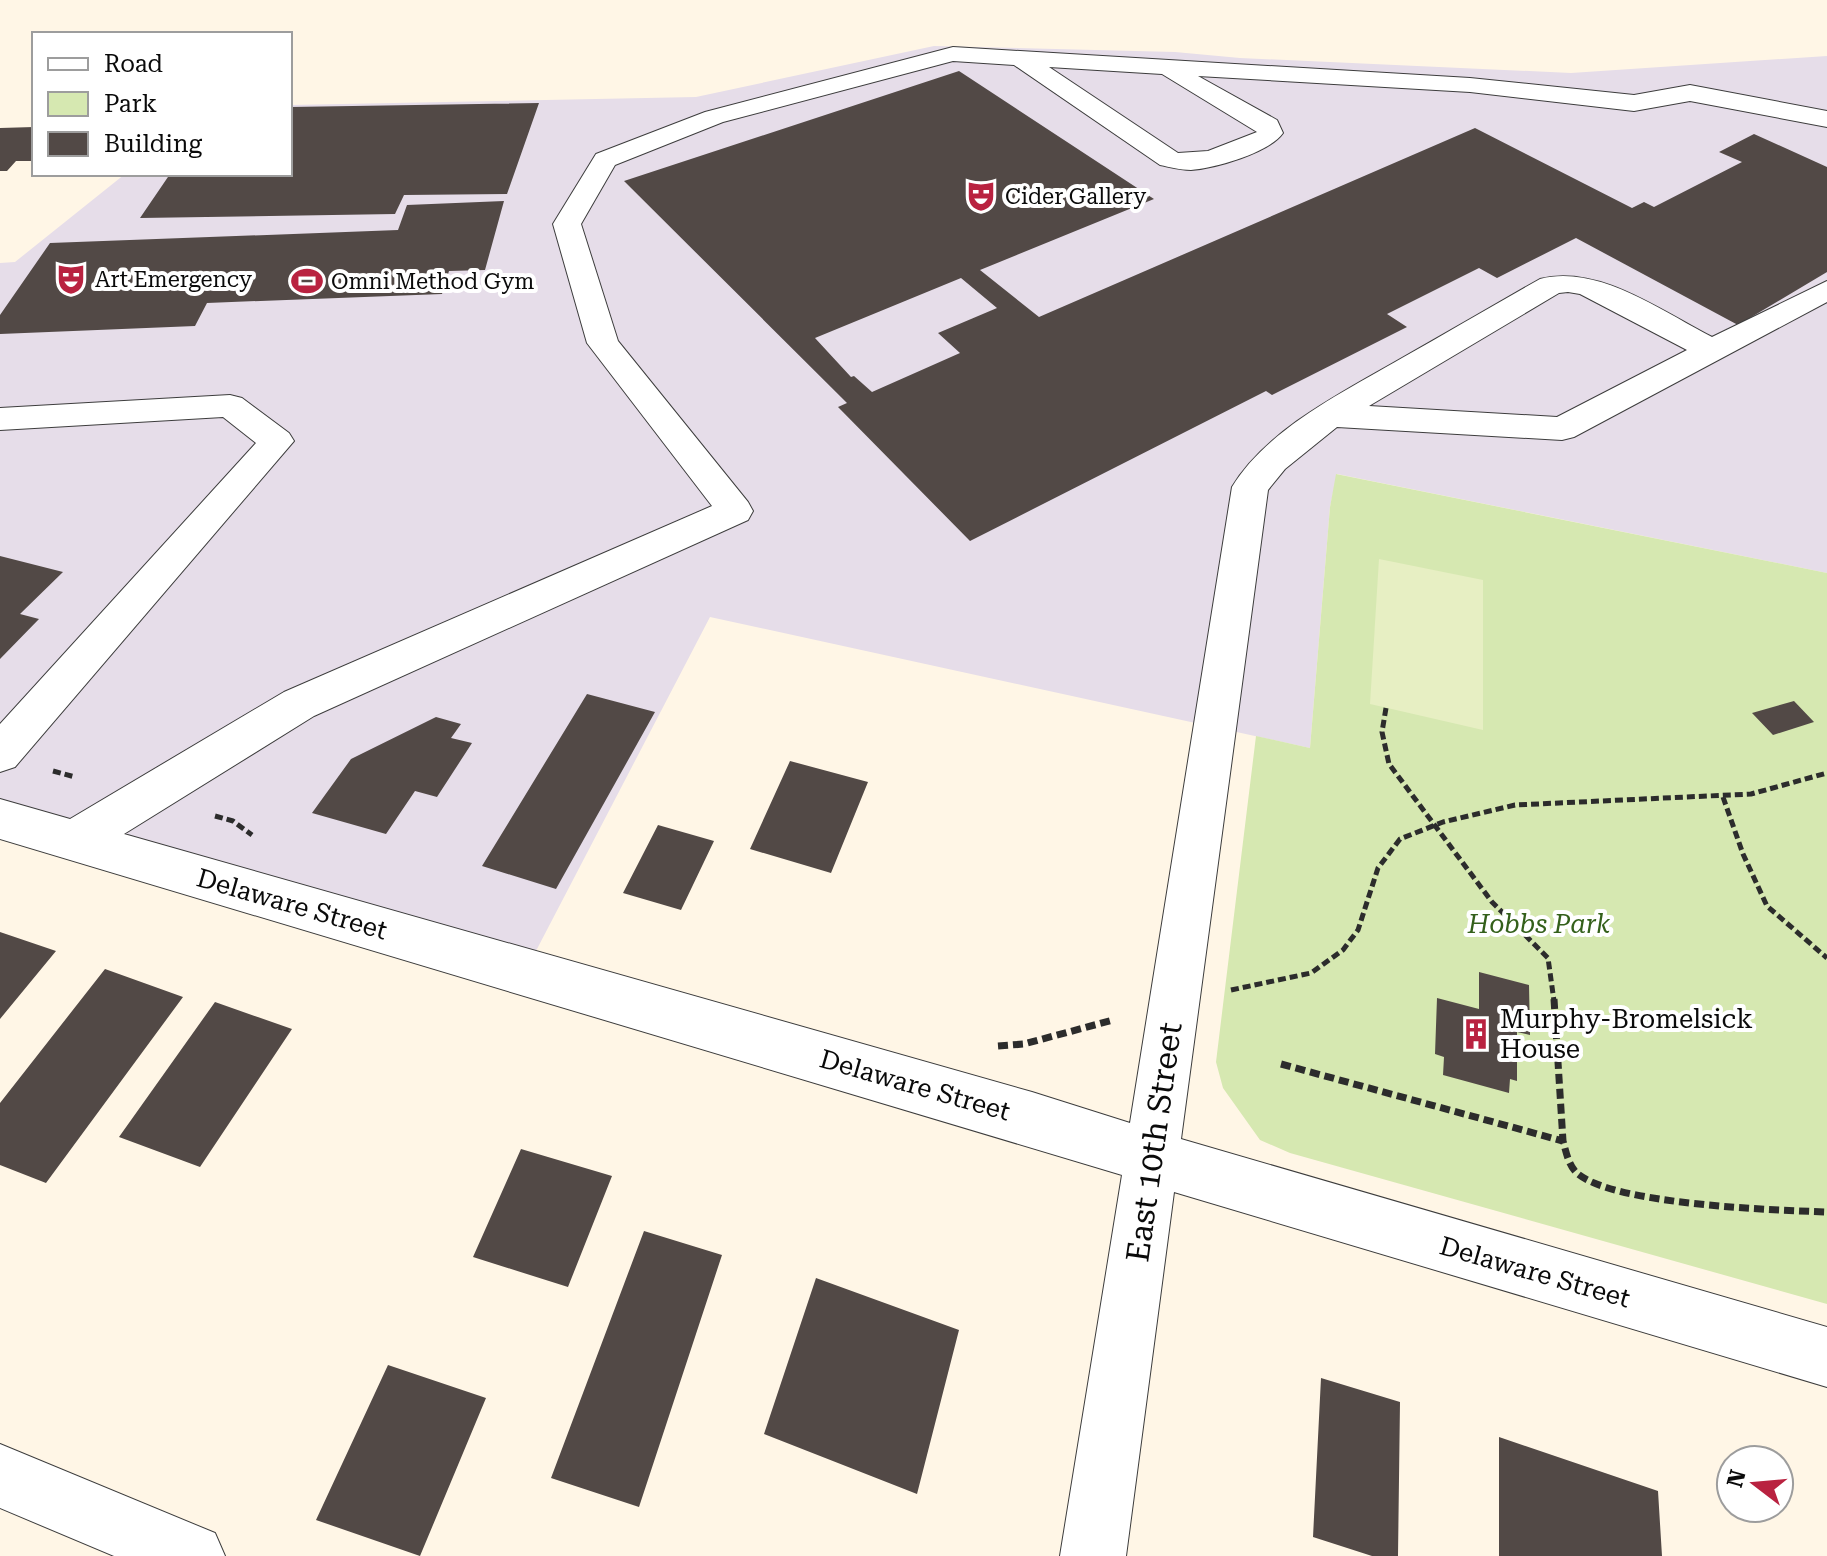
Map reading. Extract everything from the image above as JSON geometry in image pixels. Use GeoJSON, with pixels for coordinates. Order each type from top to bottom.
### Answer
{"type":"FeatureCollection","features":[{"type":"Feature","properties":{"kind":"street"},"geometry":{"type":"LineString","coordinates":[[74,841],[299,704],[735,511],[603,343],[567,224],[605,160],[714,117],[953,54],[1470,85],[1634,103],[1690,93],[1827,119]]}},
{"type":"Feature","properties":{"kind":"street"},"geometry":{"type":"LineString","coordinates":[[1019,58],[1169,159],[1194,163],[1265,138],[1270,133],[1268,125],[1164,67]]}},
{"type":"Feature","properties":{"kind":"street","name":"East 10th Street"},"geometry":{"type":"LineString","coordinates":[[1093,1556],[1250,487],[1273,461],[1329,415],[1551,285],[1568,283],[1588,286],[1712,350]]}},
{"type":"Feature","properties":{"kind":"street"},"geometry":{"type":"LineString","coordinates":[[1329,415],[1562,429],[1827,290]]}},
{"type":"Feature","properties":{"kind":"street"},"geometry":{"type":"LineString","coordinates":[[0,419],[230,406],[277,441],[0,754]]}},
{"type":"Feature","properties":{"kind":"street","name":"Delaware Street"},"geometry":{"type":"LineString","coordinates":[[0,819],[1032,1119],[1276,1197],[1827,1357]]}},
{"type":"Feature","properties":{"kind":"street"},"geometry":{"type":"LineString","coordinates":[[0,1476],[192,1556]]}},
{"type":"Feature","properties":{"kind":"path"},"geometry":{"type":"LineString","coordinates":[[1386,708],[1382,732],[1389,764],[1492,902],[1548,958],[1553,976],[1563,1141],[1568,1158],[1578,1174],[1596,1185],[1747,1209],[1827,1212]]}},
{"type":"Feature","properties":{"kind":"path"},"geometry":{"type":"LineString","coordinates":[[1225,992],[1311,973],[1343,950],[1358,930],[1378,868],[1400,839],[1435,825],[1515,805],[1751,794],[1827,773]]}},
{"type":"Feature","properties":{"kind":"path"},"geometry":{"type":"LineString","coordinates":[[1723,797],[1743,854],[1767,906],[1827,958]]}},
{"type":"Feature","properties":{"kind":"path"},"geometry":{"type":"LineString","coordinates":[[1281,1064],[1563,1141]]}},
{"type":"Feature","properties":{"kind":"shaded area"},"geometry":{"type":"Polygon","coordinates":[[[934,46],[1175,52],[1240,58],[1571,73],[1827,56],[1827,573],[1337,474],[1330,507],[1310,748],[710,617],[525,972],[0,819],[0,263],[15,262],[122,176],[292,176],[292,105],[696,97],[934,46]]]}},
{"type":"Feature","properties":{"kind":"green space","name":"Hobbs Park"},"geometry":{"type":"Polygon","coordinates":[[[1336,474],[1827,573],[1827,1304],[1290,1153],[1260,1140],[1223,1088],[1216,1062],[1256,736],[1310,748],[1330,507],[1336,474]]]}},
{"type":"Feature","properties":{"kind":"green space"},"geometry":{"type":"Polygon","coordinates":[[[1379,559],[1483,580],[1483,730],[1370,704],[1379,559]]]}},
{"type":"Feature","properties":{"kind":"building"},"geometry":{"type":"Polygon","coordinates":[[[959,71],[1154,199],[980,270],[1039,317],[1475,128],[1632,208],[1644,202],[1654,207],[1742,162],[1719,152],[1754,134],[1827,167],[1827,272],[1738,325],[1576,238],[1497,278],[1479,268],[1387,314],[1407,327],[1272,395],[1266,391],[970,541],[838,407],[847,403],[624,181],[959,71]],[[961,278],[815,338],[851,377],[854,376],[872,392],[960,353],[938,333],[997,308],[961,278]]]}},
{"type":"Feature","properties":{"kind":"building"},"geometry":{"type":"Polygon","coordinates":[[[539,103],[507,194],[404,195],[395,214],[140,218],[169,176],[292,176],[292,107],[539,103]]]}},
{"type":"Feature","properties":{"kind":"building"},"geometry":{"type":"Polygon","coordinates":[[[32,127],[32,161],[16,161],[7,171],[0,171],[0,128],[32,127]]]}},
{"type":"Feature","properties":{"kind":"building"},"geometry":{"type":"Polygon","coordinates":[[[504,201],[485,270],[449,271],[442,294],[207,303],[195,326],[0,334],[0,315],[50,243],[398,230],[407,205],[504,201]]]}},
{"type":"Feature","properties":{"kind":"building"},"geometry":{"type":"Polygon","coordinates":[[[0,556],[63,572],[20,614],[39,619],[0,659],[0,556]]]}},
{"type":"Feature","properties":{"kind":"building"},"geometry":{"type":"Polygon","coordinates":[[[587,694],[655,712],[556,889],[482,866],[587,694]]]}},
{"type":"Feature","properties":{"kind":"building"},"geometry":{"type":"Polygon","coordinates":[[[1794,701],[1814,722],[1773,735],[1752,713],[1794,701]]]}},
{"type":"Feature","properties":{"kind":"building"},"geometry":{"type":"Polygon","coordinates":[[[436,717],[461,724],[451,738],[472,743],[437,797],[415,791],[386,834],[312,813],[351,759],[436,717]]]}},
{"type":"Feature","properties":{"kind":"building"},"geometry":{"type":"Polygon","coordinates":[[[790,761],[868,782],[831,873],[750,849],[790,761]]]}},
{"type":"Feature","properties":{"kind":"building"},"geometry":{"type":"Polygon","coordinates":[[[658,825],[714,841],[681,910],[623,893],[658,825]]]}},
{"type":"Feature","properties":{"kind":"building"},"geometry":{"type":"Polygon","coordinates":[[[0,932],[56,951],[0,1019],[0,932]]]}},
{"type":"Feature","properties":{"kind":"building"},"geometry":{"type":"Polygon","coordinates":[[[105,969],[183,997],[46,1183],[0,1165],[0,1103],[105,969]]]}},
{"type":"Feature","properties":{"kind":"building","name":"Murphy-Bromelsick House"},"geometry":{"type":"Polygon","coordinates":[[[1479,972],[1529,985],[1530,1035],[1517,1032],[1517,1081],[1510,1079],[1509,1093],[1443,1075],[1444,1057],[1435,1054],[1437,998],[1479,1009],[1479,972]]]}},
{"type":"Feature","properties":{"kind":"building"},"geometry":{"type":"Polygon","coordinates":[[[215,1002],[292,1029],[200,1167],[119,1137],[215,1002]]]}},
{"type":"Feature","properties":{"kind":"building"},"geometry":{"type":"Polygon","coordinates":[[[521,1149],[612,1176],[568,1287],[473,1257],[521,1149]]]}},
{"type":"Feature","properties":{"kind":"building"},"geometry":{"type":"Polygon","coordinates":[[[644,1231],[722,1255],[639,1507],[551,1478],[644,1231]]]}},
{"type":"Feature","properties":{"kind":"building"},"geometry":{"type":"Polygon","coordinates":[[[816,1278],[959,1330],[917,1494],[764,1434],[816,1278]]]}},
{"type":"Feature","properties":{"kind":"building"},"geometry":{"type":"Polygon","coordinates":[[[388,1365],[486,1398],[420,1556],[316,1520],[388,1365]]]}},
{"type":"Feature","properties":{"kind":"building"},"geometry":{"type":"Polygon","coordinates":[[[1321,1378],[1400,1402],[1398,1556],[1372,1556],[1313,1537],[1321,1378]]]}},
{"type":"Feature","properties":{"kind":"building"},"geometry":{"type":"Polygon","coordinates":[[[1499,1437],[1658,1491],[1662,1556],[1499,1556],[1499,1437]]]}},
{"type":"Feature","properties":{"kind":"place","name":"Cider Gallery"},"geometry":{"type":"Point","coordinates":[981,196]}},
{"type":"Feature","properties":{"kind":"place","name":"Art Emergency"},"geometry":{"type":"Point","coordinates":[71,279]}},
{"type":"Feature","properties":{"kind":"place","name":"Omni Method Gym"},"geometry":{"type":"Point","coordinates":[307,281]}},
{"type":"Feature","properties":{"kind":"place","name":"Murphy-Bromelsick House"},"geometry":{"type":"Point","coordinates":[1476,1034]}}]}
